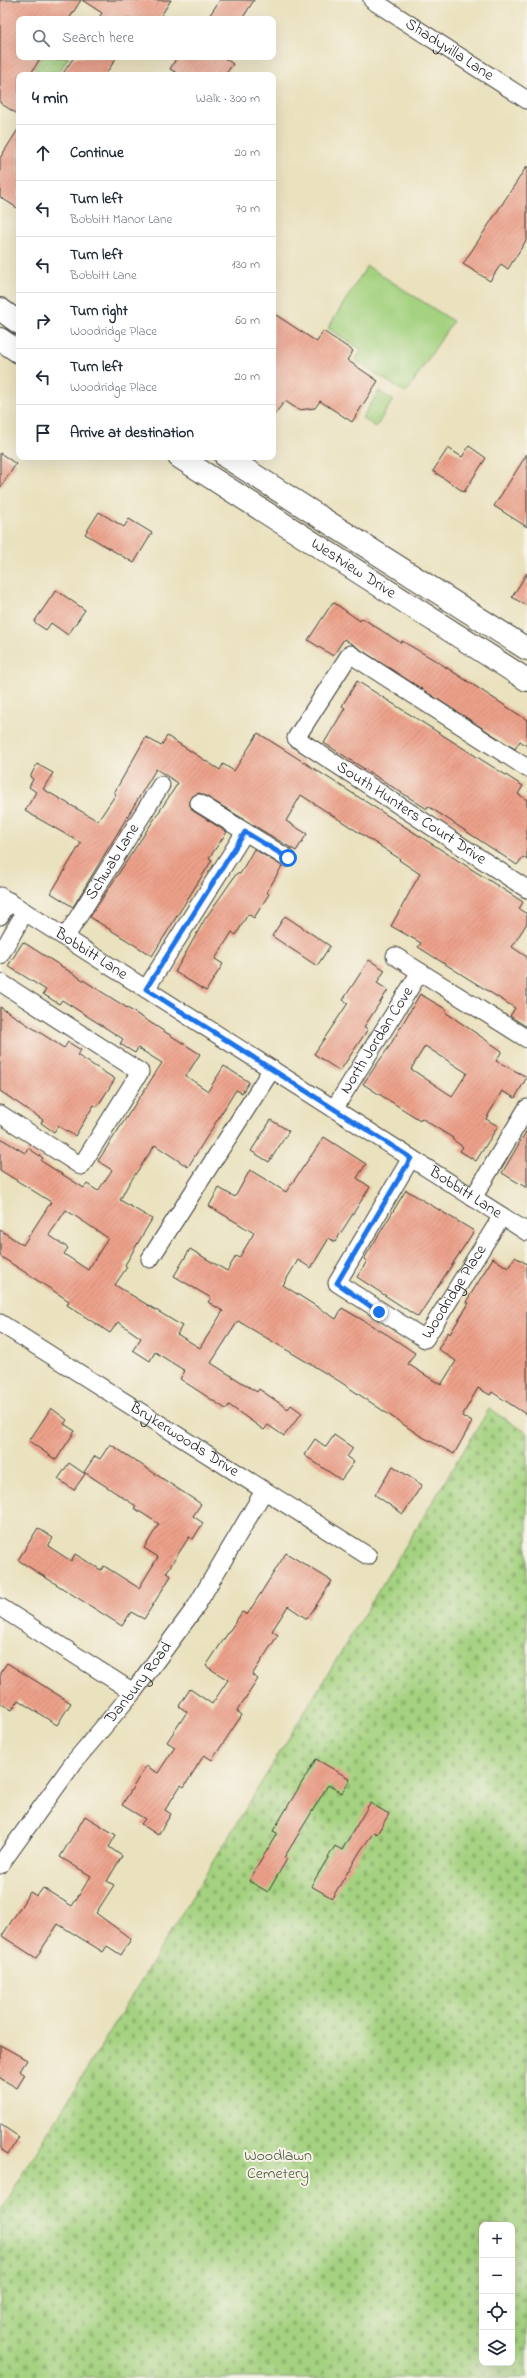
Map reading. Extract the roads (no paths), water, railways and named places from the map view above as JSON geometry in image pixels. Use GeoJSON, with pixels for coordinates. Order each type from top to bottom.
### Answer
{"type":"FeatureCollection","features":[{"type":"Feature","properties":{"kind":"main road"},"geometry":{"type":"LineString","coordinates":[[0,309],[16,321]]}},
{"type":"Feature","properties":{"kind":"main road"},"geometry":{"type":"LineString","coordinates":[[0,339],[16,350]]}},
{"type":"Feature","properties":{"kind":"main road","name":"Westview Drive"},"geometry":{"type":"LineString","coordinates":[[184,460],[527,680]]}},
{"type":"Feature","properties":{"kind":"main road"},"geometry":{"type":"LineString","coordinates":[[221,484],[230,460]]}},
{"type":"Feature","properties":{"kind":"main road","name":"Westview Drive"},"geometry":{"type":"LineString","coordinates":[[230,460],[374,550],[488,625],[526,646]]}},
{"type":"Feature","properties":{"kind":"main road"},"geometry":{"type":"LineString","coordinates":[[475,647],[488,625]]}},
{"type":"Feature","properties":{"kind":"street","name":"Shadyvilla Lane"},"geometry":{"type":"LineString","coordinates":[[374,1],[527,100]]}},
{"type":"Feature","properties":{"kind":"street","name":"South Hunters Court Drive"},"geometry":{"type":"LineString","coordinates":[[527,768],[350,654],[296,738],[527,889]]}},
{"type":"Feature","properties":{"kind":"street","name":"Schwab Lane"},"geometry":{"type":"LineString","coordinates":[[65,938],[162,786]]}},
{"type":"Feature","properties":{"kind":"street"},"geometry":{"type":"LineString","coordinates":[[199,803],[288,858]]}},
{"type":"Feature","properties":{"kind":"street"},"geometry":{"type":"LineString","coordinates":[[146,989],[245,832]]}},
{"type":"Feature","properties":{"kind":"street","name":"Bobbitt Lane"},"geometry":{"type":"LineString","coordinates":[[4,899],[527,1232]]}},
{"type":"Feature","properties":{"kind":"street"},"geometry":{"type":"LineString","coordinates":[[0,916],[4,899]]}},
{"type":"Feature","properties":{"kind":"street"},"geometry":{"type":"LineString","coordinates":[[0,955],[25,912]]}},
{"type":"Feature","properties":{"kind":"street"},"geometry":{"type":"LineString","coordinates":[[394,956],[527,1039]]}},
{"type":"Feature","properties":{"kind":"street","name":"North Jordan Cove"},"geometry":{"type":"LineString","coordinates":[[334,1109],[420,972]]}},
{"type":"Feature","properties":{"kind":"street"},"geometry":{"type":"LineString","coordinates":[[0,982],[140,1072],[81,1166],[0,1114]]}},
{"type":"Feature","properties":{"kind":"street"},"geometry":{"type":"LineString","coordinates":[[150,1259],[272,1070]]}},
{"type":"Feature","properties":{"kind":"street"},"geometry":{"type":"LineString","coordinates":[[473,1198],[527,1108]]}},
{"type":"Feature","properties":{"kind":"street","name":"Woodridge Place"},"geometry":{"type":"LineString","coordinates":[[411,1158],[337,1283],[379,1312],[425,1339],[502,1216]]}},
{"type":"Feature","properties":{"kind":"street","name":"Brykerwoods Drive"},"geometry":{"type":"LineString","coordinates":[[0,1323],[368,1556]]}},
{"type":"Feature","properties":{"kind":"street","name":"Danbury Road"},"geometry":{"type":"LineString","coordinates":[[0,1865],[74,1762],[133,1692],[195,1608],[264,1491]]}},
{"type":"Feature","properties":{"kind":"street"},"geometry":{"type":"LineString","coordinates":[[0,1607],[133,1692]]}},
{"type":"Feature","properties":{"kind":"park label","name":"Woodlawn Cemetery"},"geometry":{"type":"Point","coordinates":[278,2165]}}]}
